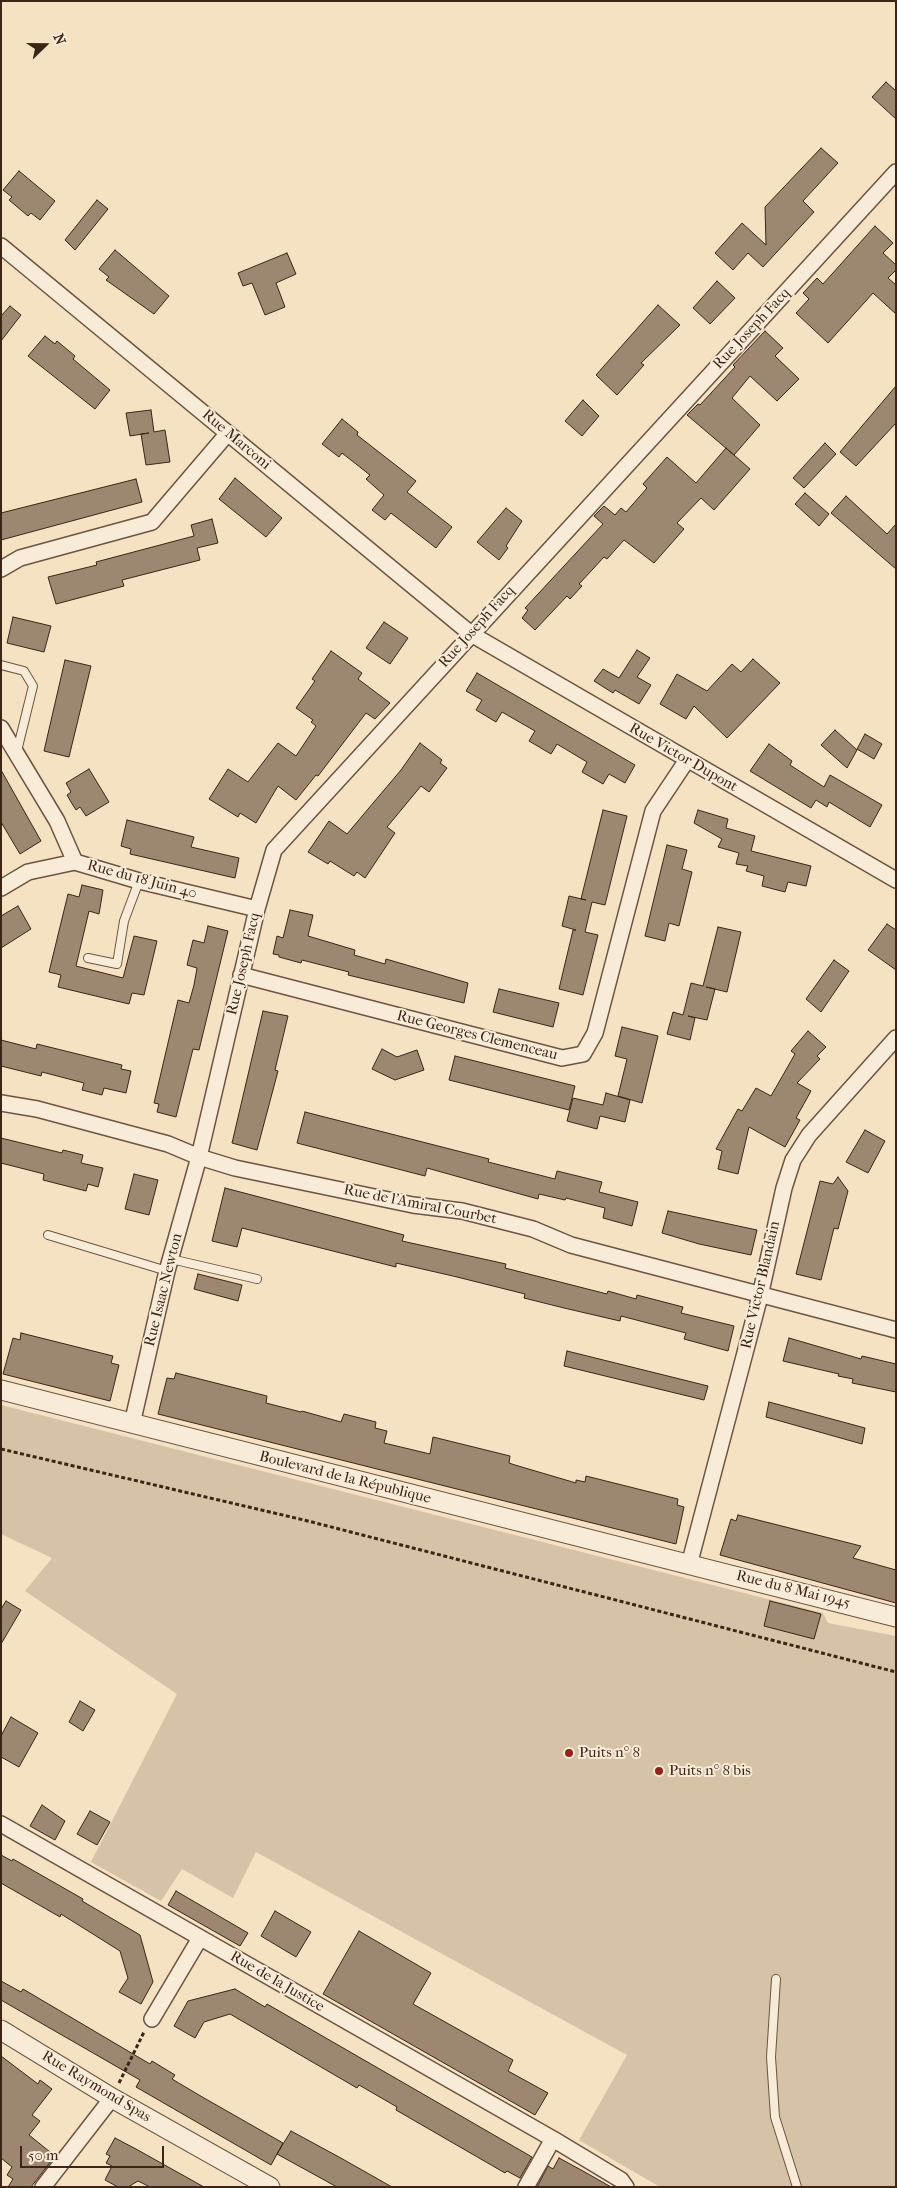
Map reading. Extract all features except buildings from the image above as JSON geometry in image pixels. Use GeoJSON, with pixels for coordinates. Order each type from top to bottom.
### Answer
{"type":"FeatureCollection","features":[{"type":"Feature","properties":{"kind":"street","name":"Rue Joseph Facq"},"geometry":{"type":"LineString","coordinates":[[199,1157],[256,910],[274,850],[896,172]]}},
{"type":"Feature","properties":{"kind":"street","name":"Rue Marconi"},"geometry":{"type":"LineString","coordinates":[[1,246],[471,634]]}},
{"type":"Feature","properties":{"kind":"street"},"geometry":{"type":"LineString","coordinates":[[1,569],[20,558],[152,522],[228,433]]}},
{"type":"Feature","properties":{"kind":"street","name":"Rue Victor Dupont"},"geometry":{"type":"LineString","coordinates":[[471,634],[896,880]]}},
{"type":"Feature","properties":{"kind":"street"},"geometry":{"type":"LineString","coordinates":[[1,728],[56,821],[75,862]]}},
{"type":"Feature","properties":{"kind":"street","name":"Rue Georges Clemenceau"},"geometry":{"type":"LineString","coordinates":[[241,975],[562,1058],[582,1054],[595,1033],[653,811],[687,760]]}},
{"type":"Feature","properties":{"kind":"street","name":"Rue du 18 Juin 40"},"geometry":{"type":"LineString","coordinates":[[1,888],[28,872],[75,862],[139,881],[256,910]]}},
{"type":"Feature","properties":{"kind":"street","name":"Rue Victor Blandain"},"geometry":{"type":"LineString","coordinates":[[689,1565],[760,1296],[784,1188],[793,1160],[809,1135],[896,1038]]}},
{"type":"Feature","properties":{"kind":"street","name":"Rue de l'Amiral Courbet"},"geometry":{"type":"LineString","coordinates":[[1,1102],[168,1144],[199,1157],[235,1168],[412,1205],[462,1210],[533,1229],[571,1245],[760,1296],[896,1330]]}},
{"type":"Feature","properties":{"kind":"street","name":"Rue Isaac Newton"},"geometry":{"type":"LineString","coordinates":[[132,1424],[169,1265],[199,1157]]}},
{"type":"Feature","properties":{"kind":"street","name":"Boulevard de la République"},"geometry":{"type":"LineString","coordinates":[[1,1390],[689,1565]]}},
{"type":"Feature","properties":{"kind":"street","name":"Rue du 8 Mai 1945"},"geometry":{"type":"LineString","coordinates":[[689,1565],[896,1617]]}},
{"type":"Feature","properties":{"kind":"street","name":"Rue de la Justice"},"geometry":{"type":"LineString","coordinates":[[1,1824],[553,2140],[621,2180],[626,2187]]}},
{"type":"Feature","properties":{"kind":"street"},"geometry":{"type":"LineString","coordinates":[[152,2019],[200,1938]]}},
{"type":"Feature","properties":{"kind":"street","name":"Rue Raymond Spas"},"geometry":{"type":"LineString","coordinates":[[1,2030],[112,2098],[270,2187]]}},
{"type":"Feature","properties":{"kind":"street"},"geometry":{"type":"LineString","coordinates":[[44,2187],[112,2098]]}},
{"type":"Feature","properties":{"kind":"street"},"geometry":{"type":"LineString","coordinates":[[526,2187],[553,2140]]}},
{"type":"Feature","properties":{"kind":"lane"},"geometry":{"type":"LineString","coordinates":[[1,665],[24,671],[33,686],[16,753]]}},
{"type":"Feature","properties":{"kind":"lane"},"geometry":{"type":"LineString","coordinates":[[88,958],[117,964],[124,921],[139,881]]}},
{"type":"Feature","properties":{"kind":"lane"},"geometry":{"type":"LineString","coordinates":[[48,1235],[169,1265],[257,1279]]}},
{"type":"Feature","properties":{"kind":"lane"},"geometry":{"type":"LineString","coordinates":[[776,1979],[771,2057],[775,2117],[797,2187]]}},
{"type":"Feature","properties":{"kind":"path"},"geometry":{"type":"LineString","coordinates":[[1,1449],[304,1520],[896,1672]]}},
{"type":"Feature","properties":{"kind":"path"},"geometry":{"type":"LineString","coordinates":[[112,2098],[131,2056],[152,2019]]}},
{"type":"Feature","properties":{"kind":"shaded area"},"geometry":{"type":"Polygon","coordinates":[[[1,1405],[823,1613],[828,1623],[896,1636],[896,2187],[660,2187],[579,2140],[627,2055],[256,1852],[233,1898],[182,1869],[161,1901],[91,1862],[177,1694],[25,1591],[52,1558],[1,1534],[1,1405]]]}},
{"type":"Feature","properties":{"kind":"place","name":"Puits n° 8"},"geometry":{"type":"Point","coordinates":[569,1753]}},
{"type":"Feature","properties":{"kind":"place","name":"Puits n° 8 bis"},"geometry":{"type":"Point","coordinates":[659,1771]}}]}
